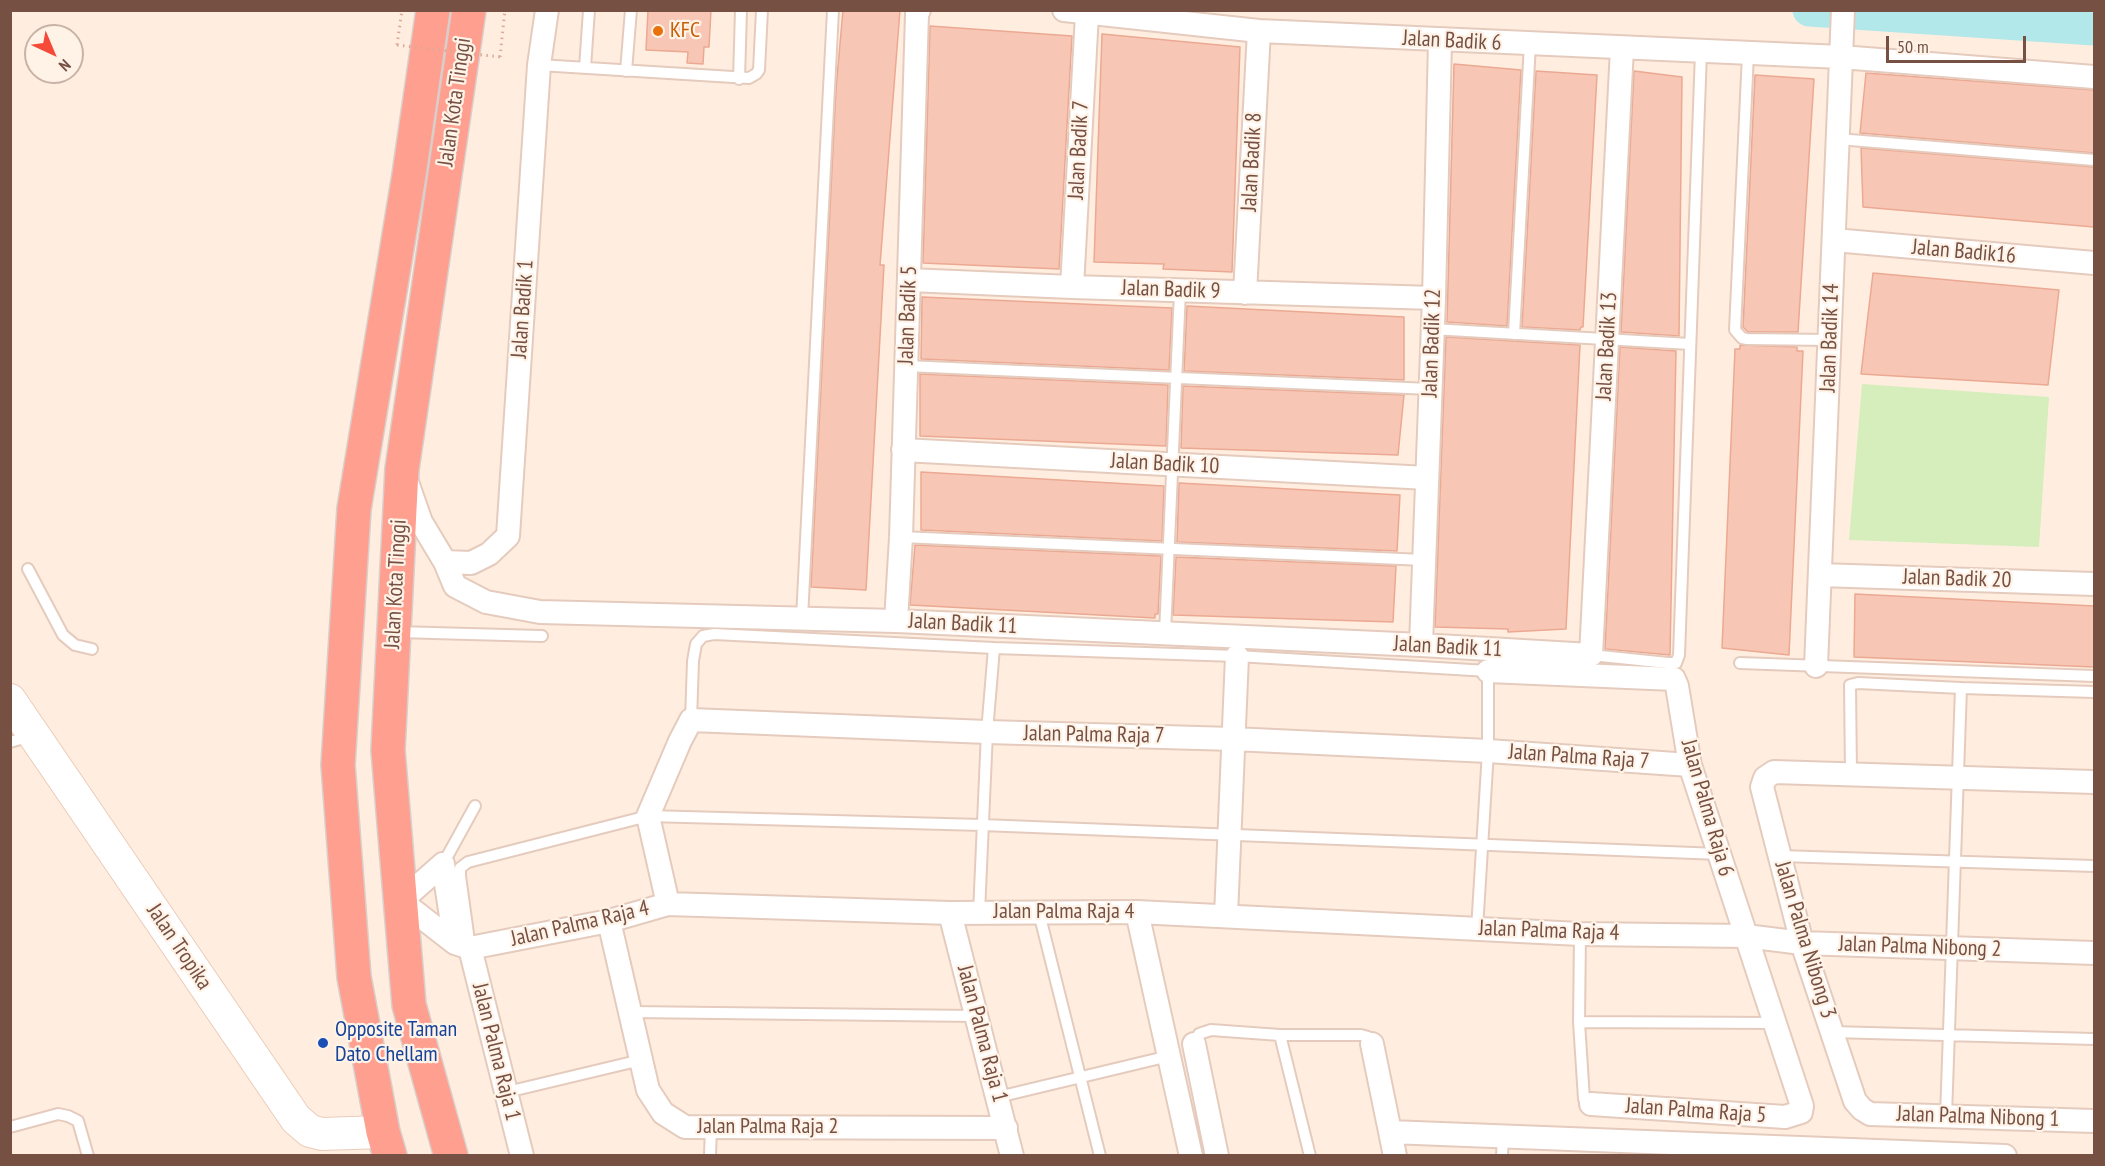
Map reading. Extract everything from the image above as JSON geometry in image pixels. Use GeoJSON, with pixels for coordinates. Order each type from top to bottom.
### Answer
{"type":"FeatureCollection","features":[{"type":"Feature","properties":{"kind":"highway","name":"Jalan Kota Tinggi"},"geometry":{"type":"LineString","coordinates":[[386,1144],[354,977],[338,765],[354,510],[409,175],[433,10]]}},
{"type":"Feature","properties":{"kind":"highway","name":"Jalan Kota Tinggi"},"geometry":{"type":"LineString","coordinates":[[451,1155],[408,1005],[388,750],[402,469],[468,10]]}},
{"type":"Feature","properties":{"kind":"street","name":"Jalan Badik 1"},"geometry":{"type":"LineString","coordinates":[[445,562],[471,563],[489,554],[507,536],[539,65],[547,10]]}},
{"type":"Feature","properties":{"kind":"street","name":"Jalan Badik 5"},"geometry":{"type":"LineString","coordinates":[[896,621],[901,537],[916,26],[919,10]]}},
{"type":"Feature","properties":{"kind":"street","name":"Jalan Badik 6"},"geometry":{"type":"LineString","coordinates":[[1064,10],[1258,31],[1440,40],[1748,54],[1841,48],[2094,77]]}},
{"type":"Feature","properties":{"kind":"street","name":"Jalan Badik 14"},"geometry":{"type":"LineString","coordinates":[[1816,666],[1843,10]]}},
{"type":"Feature","properties":{"kind":"street","name":"Jalan Badik 7"},"geometry":{"type":"LineString","coordinates":[[1072,287],[1087,14]]}},
{"type":"Feature","properties":{"kind":"street","name":"Jalan Badik 8"},"geometry":{"type":"LineString","coordinates":[[1245,293],[1258,31]]}},
{"type":"Feature","properties":{"kind":"street","name":"Jalan Badik 12"},"geometry":{"type":"LineString","coordinates":[[1421,645],[1434,298],[1440,40]]}},
{"type":"Feature","properties":{"kind":"street","name":"Jalan Badik 13"},"geometry":{"type":"LineString","coordinates":[[1592,649],[1622,48]]}},
{"type":"Feature","properties":{"kind":"street","name":"Jalan Badik16"},"geometry":{"type":"LineString","coordinates":[[1834,240],[2094,263]]}},
{"type":"Feature","properties":{"kind":"street","name":"Jalan Badik 9"},"geometry":{"type":"LineString","coordinates":[[909,280],[1434,298]]}},
{"type":"Feature","properties":{"kind":"street","name":"Jalan Badik 10"},"geometry":{"type":"LineString","coordinates":[[903,450],[1427,478]]}},
{"type":"Feature","properties":{"kind":"street","name":"Jalan Badik 11"},"geometry":{"type":"LineString","coordinates":[[402,469],[421,522],[445,562],[455,585],[486,602],[540,612],[896,621],[1421,645],[1592,649]]}},
{"type":"Feature","properties":{"kind":"street","name":"Jalan Badik 20"},"geometry":{"type":"LineString","coordinates":[[1820,575],[2094,584]]}},
{"type":"Feature","properties":{"kind":"street"},"geometry":{"type":"LineString","coordinates":[[1226,916],[1237,656]]}},
{"type":"Feature","properties":{"kind":"street","name":"Jalan Palma Raja 6"},"geometry":{"type":"LineString","coordinates":[[1488,671],[1674,679],[1690,765],[1802,1106],[1801,1112]]}},
{"type":"Feature","properties":{"kind":"street","name":"Jalan Tropika"},"geometry":{"type":"LineString","coordinates":[[10,700],[22,738],[296,1119],[310,1131],[386,1144]]}},
{"type":"Feature","properties":{"kind":"street"},"geometry":{"type":"LineString","coordinates":[[668,904],[648,816],[691,720]]}},
{"type":"Feature","properties":{"kind":"street","name":"Jalan Palma Raja 7"},"geometry":{"type":"LineString","coordinates":[[691,720],[1233,739],[1488,751],[1690,765]]}},
{"type":"Feature","properties":{"kind":"street","name":"Jalan Palma Nibong 3"},"geometry":{"type":"LineString","coordinates":[[1851,775],[1774,772],[1765,778],[1762,788],[1802,943],[1856,1101],[1862,1109]]}},
{"type":"Feature","properties":{"kind":"street"},"geometry":{"type":"LineString","coordinates":[[1851,775],[2094,782]]}},
{"type":"Feature","properties":{"kind":"street"},"geometry":{"type":"LineString","coordinates":[[443,864],[400,901],[463,946]]}},
{"type":"Feature","properties":{"kind":"street","name":"Jalan Palma Raja 1"},"geometry":{"type":"LineString","coordinates":[[443,864],[463,946],[507,1092],[522,1155]]}},
{"type":"Feature","properties":{"kind":"street","name":"Jalan Palma Raja 4"},"geometry":{"type":"LineString","coordinates":[[463,946],[609,921],[668,904],[950,913],[1137,912],[1580,934],[1746,936]]}},
{"type":"Feature","properties":{"kind":"street"},"geometry":{"type":"LineString","coordinates":[[1137,912],[1191,1155]]}},
{"type":"Feature","properties":{"kind":"street","name":"Jalan Palma Raja 1"},"geometry":{"type":"LineString","coordinates":[[950,913],[1012,1155]]}},
{"type":"Feature","properties":{"kind":"street","name":"Jalan Palma Raja 2"},"geometry":{"type":"LineString","coordinates":[[609,921],[648,1090],[663,1113],[685,1126],[1006,1128]]}},
{"type":"Feature","properties":{"kind":"street","name":"Jalan Palma Nibong 2"},"geometry":{"type":"LineString","coordinates":[[1746,936],[1802,943],[2094,953]]}},
{"type":"Feature","properties":{"kind":"street"},"geometry":{"type":"LineString","coordinates":[[1194,1044],[1217,1155]]}},
{"type":"Feature","properties":{"kind":"street"},"geometry":{"type":"LineString","coordinates":[[1372,1044],[1395,1155]]}},
{"type":"Feature","properties":{"kind":"street","name":"Jalan Palma Raja 5"},"geometry":{"type":"LineString","coordinates":[[1591,1104],[1785,1117],[1801,1112]]}},
{"type":"Feature","properties":{"kind":"street","name":"Jalan Palma Nibong 1"},"geometry":{"type":"LineString","coordinates":[[1862,1109],[1870,1114],[2094,1121]]}},
{"type":"Feature","properties":{"kind":"street"},"geometry":{"type":"LineString","coordinates":[[1390,1132],[1503,1146],[2005,1155]]}},
{"type":"Feature","properties":{"kind":"lane"},"geometry":{"type":"LineString","coordinates":[[585,68],[589,10]]}},
{"type":"Feature","properties":{"kind":"lane"},"geometry":{"type":"LineString","coordinates":[[626,71],[631,10]]}},
{"type":"Feature","properties":{"kind":"lane"},"geometry":{"type":"LineString","coordinates":[[739,79],[741,10]]}},
{"type":"Feature","properties":{"kind":"lane"},"geometry":{"type":"LineString","coordinates":[[539,65],[749,78],[759,70],[762,10]]}},
{"type":"Feature","properties":{"kind":"lane"},"geometry":{"type":"LineString","coordinates":[[802,618],[833,10]]}},
{"type":"Feature","properties":{"kind":"lane"},"geometry":{"type":"LineString","coordinates":[[1514,334],[1530,44]]}},
{"type":"Feature","properties":{"kind":"lane"},"geometry":{"type":"LineString","coordinates":[[1592,649],[1668,663],[1676,663],[1679,655],[1701,51]]}},
{"type":"Feature","properties":{"kind":"lane"},"geometry":{"type":"LineString","coordinates":[[1748,54],[1734,330],[1742,338],[1747,339],[1830,340]]}},
{"type":"Feature","properties":{"kind":"lane"},"geometry":{"type":"LineString","coordinates":[[1838,139],[2094,160]]}},
{"type":"Feature","properties":{"kind":"lane"},"geometry":{"type":"LineString","coordinates":[[1165,633],[1180,291]]}},
{"type":"Feature","properties":{"kind":"lane"},"geometry":{"type":"LineString","coordinates":[[1432,329],[1690,344]]}},
{"type":"Feature","properties":{"kind":"lane"},"geometry":{"type":"LineString","coordinates":[[906,366],[1430,389]]}},
{"type":"Feature","properties":{"kind":"lane"},"geometry":{"type":"LineString","coordinates":[[901,537],[1424,560]]}},
{"type":"Feature","properties":{"kind":"lane"},"geometry":{"type":"LineString","coordinates":[[28,569],[63,635],[75,645],[92,649]]}},
{"type":"Feature","properties":{"kind":"lane"},"geometry":{"type":"LineString","coordinates":[[394,632],[542,636]]}},
{"type":"Feature","properties":{"kind":"lane"},"geometry":{"type":"LineString","coordinates":[[691,720],[693,661],[696,644],[703,636],[714,634],[994,648],[1237,656],[1488,671],[1488,751],[1477,929]]}},
{"type":"Feature","properties":{"kind":"lane"},"geometry":{"type":"LineString","coordinates":[[979,913],[987,732],[994,648]]}},
{"type":"Feature","properties":{"kind":"lane"},"geometry":{"type":"LineString","coordinates":[[1740,663],[2094,676]]}},
{"type":"Feature","properties":{"kind":"lane"},"geometry":{"type":"LineString","coordinates":[[1851,775],[1850,685],[1858,683],[2094,692]]}},
{"type":"Feature","properties":{"kind":"lane"},"geometry":{"type":"LineString","coordinates":[[1946,1116],[1961,688]]}},
{"type":"Feature","properties":{"kind":"lane"},"geometry":{"type":"LineString","coordinates":[[443,864],[475,806]]}},
{"type":"Feature","properties":{"kind":"lane"},"geometry":{"type":"LineString","coordinates":[[463,946],[460,868],[468,862],[648,816],[982,825],[1720,854]]}},
{"type":"Feature","properties":{"kind":"lane"},"geometry":{"type":"LineString","coordinates":[[1780,856],[2094,866]]}},
{"type":"Feature","properties":{"kind":"lane"},"geometry":{"type":"LineString","coordinates":[[1039,913],[1100,1155]]}},
{"type":"Feature","properties":{"kind":"lane"},"geometry":{"type":"LineString","coordinates":[[1580,934],[1580,1022],[1584,1099],[1591,1104]]}},
{"type":"Feature","properties":{"kind":"lane"},"geometry":{"type":"LineString","coordinates":[[630,1012],[977,1016]]}},
{"type":"Feature","properties":{"kind":"lane"},"geometry":{"type":"LineString","coordinates":[[1580,1022],[1773,1023]]}},
{"type":"Feature","properties":{"kind":"lane"},"geometry":{"type":"LineString","coordinates":[[1194,1044],[1199,1034],[1211,1029],[1280,1035],[1361,1035],[1368,1037],[1372,1044]]}},
{"type":"Feature","properties":{"kind":"lane"},"geometry":{"type":"LineString","coordinates":[[1832,1032],[2094,1039]]}},
{"type":"Feature","properties":{"kind":"lane"},"geometry":{"type":"LineString","coordinates":[[1280,1035],[1310,1155]]}},
{"type":"Feature","properties":{"kind":"lane"},"geometry":{"type":"LineString","coordinates":[[998,1097],[1169,1056]]}},
{"type":"Feature","properties":{"kind":"lane"},"geometry":{"type":"LineString","coordinates":[[507,1092],[641,1060]]}},
{"type":"Feature","properties":{"kind":"lane"},"geometry":{"type":"LineString","coordinates":[[10,1127],[58,1114],[68,1116],[78,1121],[88,1155]]}},
{"type":"Feature","properties":{"kind":"lane"},"geometry":{"type":"LineString","coordinates":[[710,1155],[711,1127]]}},
{"type":"Feature","properties":{"kind":"path"},"geometry":{"type":"LineString","coordinates":[[402,10],[397,45],[500,57],[505,10]]}},
{"type":"Feature","properties":{"kind":"green space"},"geometry":{"type":"Polygon","coordinates":[[[1862,384],[2049,397],[2039,547],[1849,540],[1862,384]]]}},
{"type":"Feature","properties":{"kind":"building"},"geometry":{"type":"Polygon","coordinates":[[[648,10],[711,10],[709,47],[704,47],[703,64],[687,63],[688,52],[646,50],[648,10]]]}},
{"type":"Feature","properties":{"kind":"building"},"geometry":{"type":"Polygon","coordinates":[[[843,10],[900,10],[880,265],[884,265],[866,590],[811,587],[836,89],[843,10]]]}},
{"type":"Feature","properties":{"kind":"building"},"geometry":{"type":"Polygon","coordinates":[[[930,26],[1072,36],[1059,269],[923,263],[930,26]]]}},
{"type":"Feature","properties":{"kind":"building"},"geometry":{"type":"Polygon","coordinates":[[[1102,34],[1240,47],[1232,272],[1163,269],[1164,264],[1094,262],[1102,34]]]}},
{"type":"Feature","properties":{"kind":"building"},"geometry":{"type":"Polygon","coordinates":[[[1454,64],[1521,70],[1507,326],[1447,322],[1454,64]]]}},
{"type":"Feature","properties":{"kind":"building"},"geometry":{"type":"Polygon","coordinates":[[[1536,71],[1597,75],[1583,327],[1580,330],[1522,327],[1536,71]]]}},
{"type":"Feature","properties":{"kind":"building"},"geometry":{"type":"Polygon","coordinates":[[[1634,71],[1682,77],[1679,336],[1621,332],[1634,71]]]}},
{"type":"Feature","properties":{"kind":"building"},"geometry":{"type":"Polygon","coordinates":[[[1866,73],[2094,90],[2094,153],[1860,133],[1866,73]]]}},
{"type":"Feature","properties":{"kind":"building"},"geometry":{"type":"Polygon","coordinates":[[[1755,75],[1814,79],[1798,332],[1748,332],[1743,327],[1755,75]]]}},
{"type":"Feature","properties":{"kind":"building"},"geometry":{"type":"Polygon","coordinates":[[[1861,148],[2094,167],[2094,227],[1863,207],[1861,148]]]}},
{"type":"Feature","properties":{"kind":"building"},"geometry":{"type":"Polygon","coordinates":[[[1873,273],[2059,290],[2048,385],[1861,374],[1873,273]]]}},
{"type":"Feature","properties":{"kind":"building"},"geometry":{"type":"Polygon","coordinates":[[[922,297],[1172,308],[1169,370],[921,359],[922,297]]]}},
{"type":"Feature","properties":{"kind":"building"},"geometry":{"type":"Polygon","coordinates":[[[1187,306],[1404,317],[1404,380],[1184,371],[1187,306]]]}},
{"type":"Feature","properties":{"kind":"building"},"geometry":{"type":"Polygon","coordinates":[[[1446,337],[1580,345],[1566,629],[1508,632],[1508,629],[1435,627],[1446,337]]]}},
{"type":"Feature","properties":{"kind":"building"},"geometry":{"type":"Polygon","coordinates":[[[1740,345],[1797,347],[1797,351],[1803,351],[1789,655],[1722,648],[1735,349],[1740,349],[1740,345]]]}},
{"type":"Feature","properties":{"kind":"building"},"geometry":{"type":"Polygon","coordinates":[[[1620,347],[1676,351],[1670,655],[1605,649],[1620,347]]]}},
{"type":"Feature","properties":{"kind":"building"},"geometry":{"type":"Polygon","coordinates":[[[920,374],[1168,385],[1166,446],[920,436],[920,374]]]}},
{"type":"Feature","properties":{"kind":"building"},"geometry":{"type":"Polygon","coordinates":[[[1183,386],[1404,395],[1398,455],[1181,448],[1183,386]]]}},
{"type":"Feature","properties":{"kind":"building"},"geometry":{"type":"Polygon","coordinates":[[[921,472],[1164,486],[1162,541],[921,530],[921,472]]]}},
{"type":"Feature","properties":{"kind":"building"},"geometry":{"type":"Polygon","coordinates":[[[1179,483],[1400,495],[1397,551],[1177,542],[1179,483]]]}},
{"type":"Feature","properties":{"kind":"building"},"geometry":{"type":"Polygon","coordinates":[[[915,545],[1161,556],[1158,614],[1155,614],[1155,618],[910,605],[915,545]]]}},
{"type":"Feature","properties":{"kind":"building"},"geometry":{"type":"Polygon","coordinates":[[[1176,557],[1396,566],[1393,622],[1173,615],[1176,557]]]}},
{"type":"Feature","properties":{"kind":"building"},"geometry":{"type":"Polygon","coordinates":[[[1855,594],[2094,606],[2094,667],[1854,657],[1855,594]]]}},
{"type":"Feature","properties":{"kind":"waterway"},"geometry":{"type":"LineString","coordinates":[[1809,10],[2094,29]]}},
{"type":"Feature","properties":{"kind":"place","name":"KFC"},"geometry":{"type":"Point","coordinates":[658,31]}},
{"type":"Feature","properties":{"kind":"place","name":"Opposite Taman Dato Chellam"},"geometry":{"type":"Point","coordinates":[323,1043]}}]}
